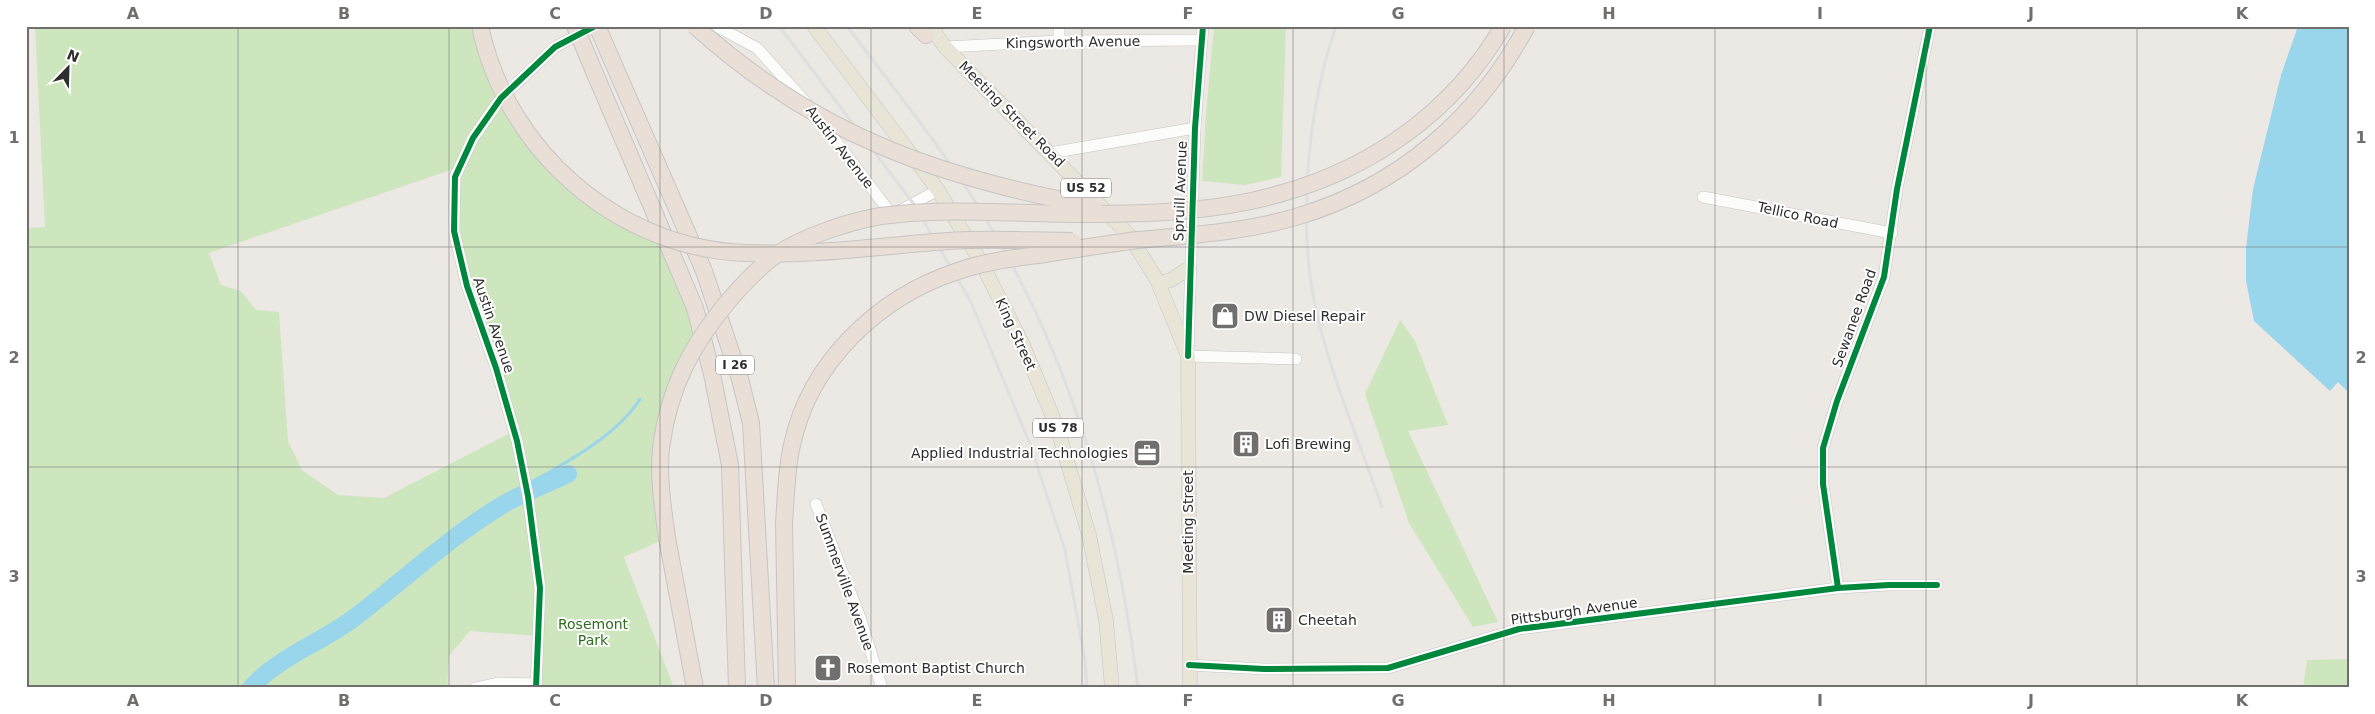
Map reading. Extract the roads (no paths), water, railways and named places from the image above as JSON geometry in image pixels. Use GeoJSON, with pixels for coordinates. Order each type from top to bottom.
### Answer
{"type":"FeatureCollection","features":[{"type":"Feature","properties":{"kind":"highway"},"geometry":{"type":"LineString","coordinates":[[480,26],[486,50],[503,92],[528,134],[558,170],[590,198],[614,212],[679,242],[743,253],[805,253],[951,240],[1125,242]]}},
{"type":"Feature","properties":{"kind":"highway","name":"I 26"},"geometry":{"type":"LineString","coordinates":[[575,26],[695,308],[712,374],[730,465],[737,688]]}},
{"type":"Feature","properties":{"kind":"highway","name":"I 26"},"geometry":{"type":"LineString","coordinates":[[596,26],[704,271],[740,379],[751,423],[766,688]]}},
{"type":"Feature","properties":{"kind":"highway"},"geometry":{"type":"LineString","coordinates":[[695,26],[740,65],[811,113],[870,143],[944,170],[1008,188],[1092,206],[1141,212]]}},
{"type":"Feature","properties":{"kind":"highway"},"geometry":{"type":"LineString","coordinates":[[695,688],[661,495],[661,452],[671,398],[692,350],[726,304],[760,267],[778,253],[841,226],[881,216],[921,212],[1141,212],[1229,204],[1279,194],[1366,160],[1399,140],[1448,100],[1471,74],[1503,26]]}},
{"type":"Feature","properties":{"kind":"highway"},"geometry":{"type":"LineString","coordinates":[[786,688],[784,523],[786,480],[792,444],[800,418],[821,374],[840,349],[873,317],[914,289],[961,270],[1015,258],[1125,242],[1250,228],[1326,206],[1386,179],[1434,144],[1461,118],[1496,77],[1527,26]]}},
{"type":"Feature","properties":{"kind":"main road","name":"King Street"},"geometry":{"type":"LineString","coordinates":[[814,26],[938,190],[982,264],[1022,343],[1057,427],[1089,535],[1106,620],[1112,688]]}},
{"type":"Feature","properties":{"kind":"main road","name":"Meeting Street Road"},"geometry":{"type":"LineString","coordinates":[[922,29],[945,47],[1129,235],[1159,283],[1188,356]]}},
{"type":"Feature","properties":{"kind":"main road"},"geometry":{"type":"LineString","coordinates":[[1159,283],[1171,280],[1189,268]]}},
{"type":"Feature","properties":{"kind":"main road","name":"Meeting Street"},"geometry":{"type":"LineString","coordinates":[[1188,356],[1190,688]]}},
{"type":"Feature","properties":{"kind":"street","name":"Austin Avenue"},"geometry":{"type":"LineString","coordinates":[[536,686],[540,588],[526,483],[508,407],[467,286],[456,240],[454,231],[455,177],[473,138],[501,98],[555,46],[596,26]]}},
{"type":"Feature","properties":{"kind":"street","name":"Austin Avenue"},"geometry":{"type":"LineString","coordinates":[[716,26],[757,48],[809,107],[892,215],[938,190]]}},
{"type":"Feature","properties":{"kind":"street"},"geometry":{"type":"LineString","coordinates":[[1059,26],[1059,41]]}},
{"type":"Feature","properties":{"kind":"street","name":"Spruill Avenue"},"geometry":{"type":"LineString","coordinates":[[1188,356],[1189,268],[1195,128],[1203,26]]}},
{"type":"Feature","properties":{"kind":"street","name":"Sewanee Road"},"geometry":{"type":"LineString","coordinates":[[1838,588],[1823,484],[1823,448],[1837,401],[1884,277],[1897,189],[1930,26]]}},
{"type":"Feature","properties":{"kind":"street","name":"Kingsworth Avenue"},"geometry":{"type":"LineString","coordinates":[[945,47],[1059,41],[1202,40]]}},
{"type":"Feature","properties":{"kind":"street"},"geometry":{"type":"LineString","coordinates":[[1050,153],[1195,128]]}},
{"type":"Feature","properties":{"kind":"street","name":"Tellico Road"},"geometry":{"type":"LineString","coordinates":[[1703,197],[1892,233]]}},
{"type":"Feature","properties":{"kind":"street"},"geometry":{"type":"LineString","coordinates":[[1188,356],[1296,359]]}},
{"type":"Feature","properties":{"kind":"street","name":"Summerville Avenue"},"geometry":{"type":"LineString","coordinates":[[816,504],[861,620],[882,688]]}},
{"type":"Feature","properties":{"kind":"street","name":"Pittsburgh Avenue"},"geometry":{"type":"LineString","coordinates":[[1189,665],[1264,669],[1388,668],[1519,629],[1838,588],[1937,585]]}},
{"type":"Feature","properties":{"kind":"street"},"geometry":{"type":"LineString","coordinates":[[476,688],[498,683],[536,686]]}},
{"type":"Feature","properties":{"kind":"water"},"geometry":{"type":"Polygon","coordinates":[[[2298,26],[2349,26],[2349,393],[2338,382],[2330,391],[2254,321],[2246,281],[2246,248],[2253,189],[2281,75],[2298,26]]]}},
{"type":"Feature","properties":{"kind":"waterway"},"geometry":{"type":"LineString","coordinates":[[528,484],[574,458],[604,437],[618,425],[640,399]]}},
{"type":"Feature","properties":{"kind":"waterway"},"geometry":{"type":"LineString","coordinates":[[251,688],[287,658],[354,618],[443,546],[480,519],[515,498],[568,474]]}},
{"type":"Feature","properties":{"kind":"waterway"},"geometry":{"type":"LineString","coordinates":[[285,665],[440,543],[523,487]]}},
{"type":"Feature","properties":{"kind":"railway"},"geometry":{"type":"LineString","coordinates":[[779,26],[913,203],[971,302],[1030,444],[1065,550],[1085,660],[1087,688]]}},
{"type":"Feature","properties":{"kind":"railway"},"geometry":{"type":"LineString","coordinates":[[847,26],[969,191],[1015,271],[1042,327],[1066,384],[1104,503],[1118,564],[1138,688]]}},
{"type":"Feature","properties":{"kind":"railway"},"geometry":{"type":"LineString","coordinates":[[1336,26],[1319,89],[1313,122],[1307,191],[1308,257],[1317,316],[1325,344],[1382,507]]}},
{"type":"Feature","properties":{"kind":"place","name":"DW Diesel Repair"},"geometry":{"type":"Point","coordinates":[1225,316]}},
{"type":"Feature","properties":{"kind":"place","name":"Lofi Brewing"},"geometry":{"type":"Point","coordinates":[1246,444]}},
{"type":"Feature","properties":{"kind":"place","name":"Applied Industrial Technologies"},"geometry":{"type":"Point","coordinates":[1147,453]}},
{"type":"Feature","properties":{"kind":"place","name":"Cheetah"},"geometry":{"type":"Point","coordinates":[1279,620]}},
{"type":"Feature","properties":{"kind":"place","name":"Rosemont Baptist Church"},"geometry":{"type":"Point","coordinates":[828,668]}},
{"type":"Feature","properties":{"kind":"park label","name":"Rosemont Park"},"geometry":{"type":"Point","coordinates":[593,632]}}]}
